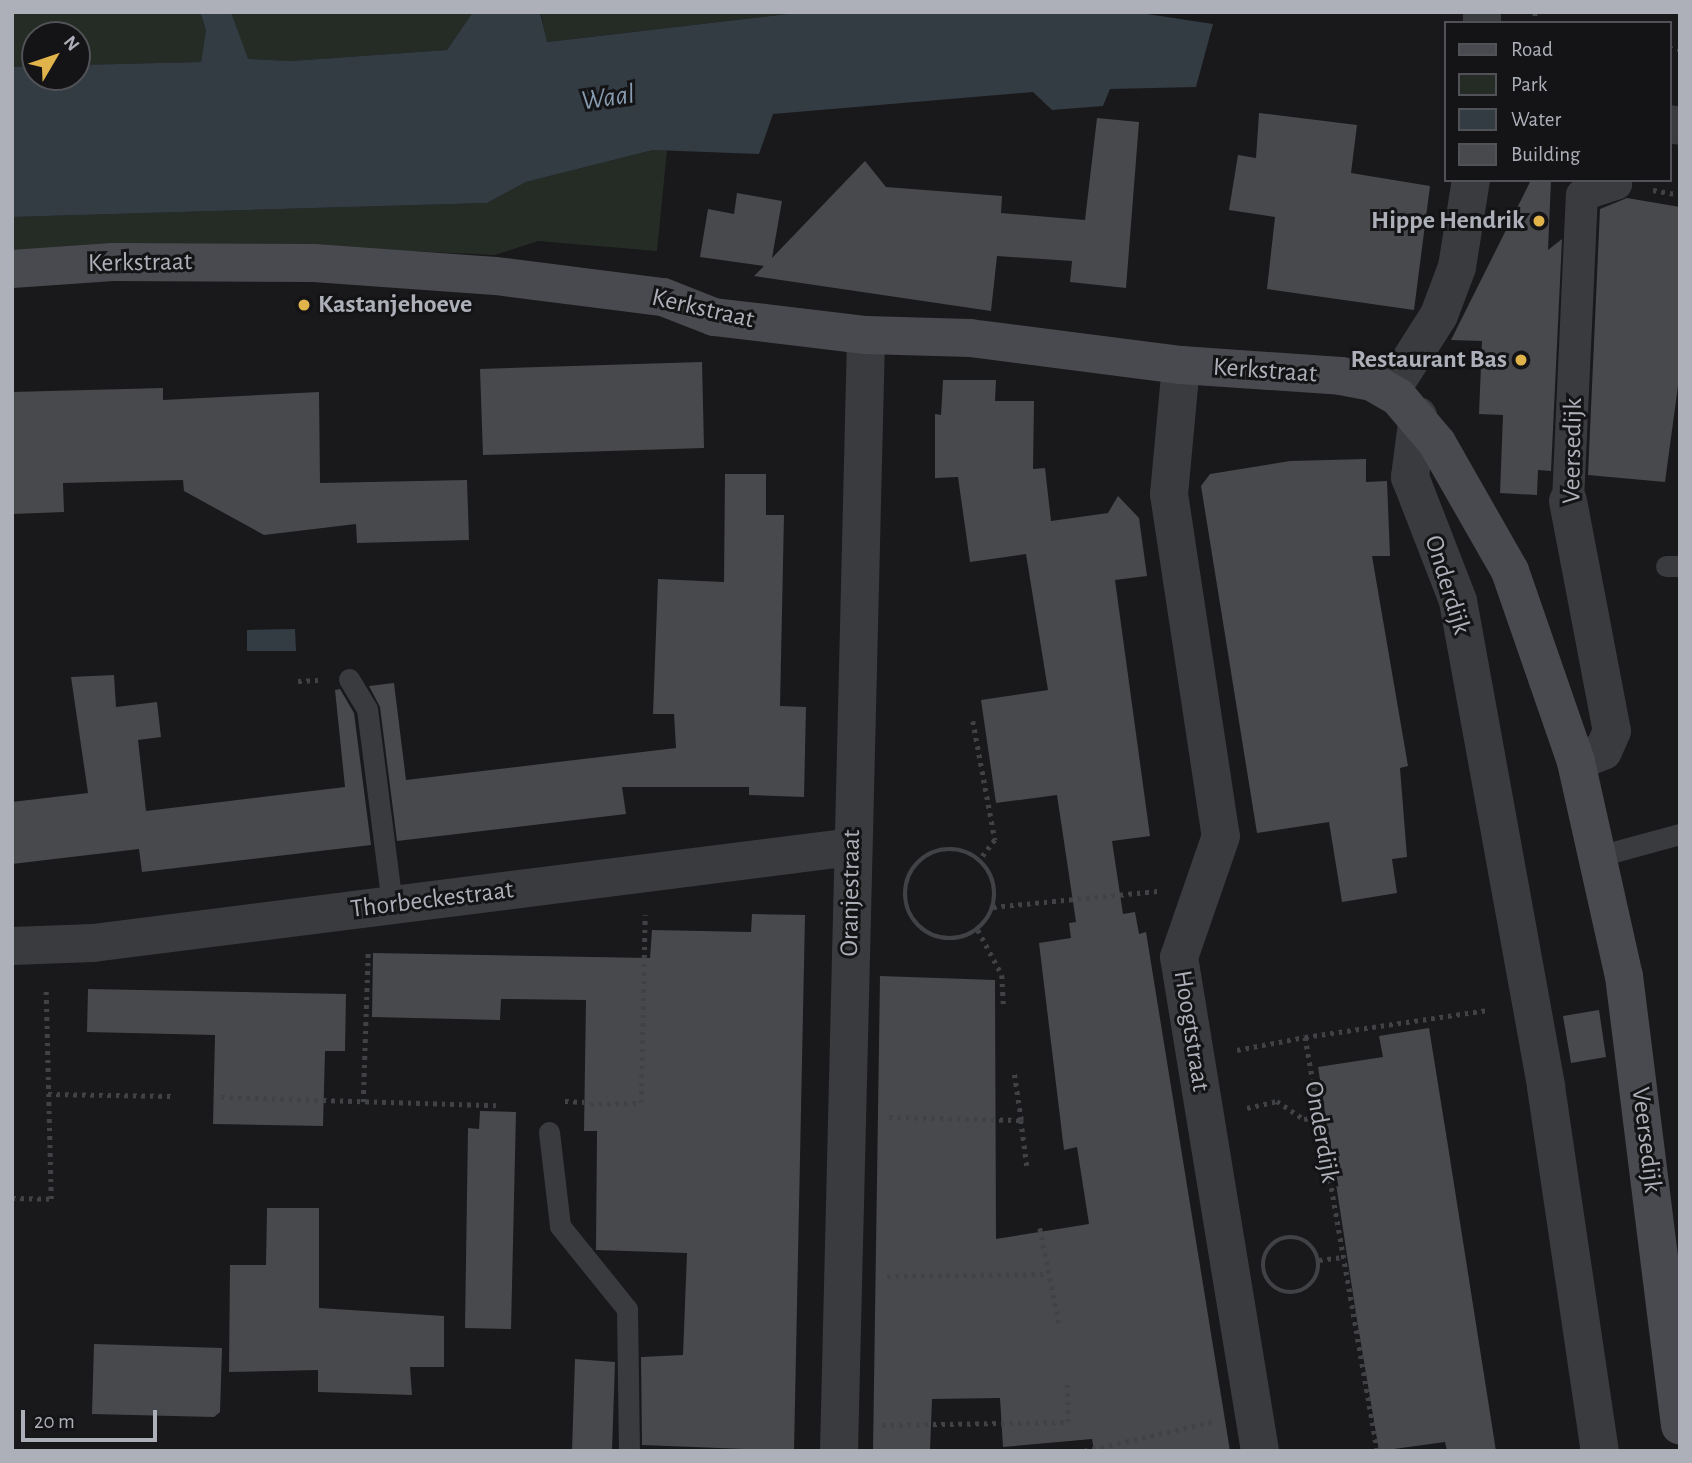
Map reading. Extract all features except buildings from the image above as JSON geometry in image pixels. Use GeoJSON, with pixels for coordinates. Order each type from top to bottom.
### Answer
{"type":"FeatureCollection","features":[{"type":"Feature","properties":{"kind":"main road","name":"Kerkstraat"},"geometry":{"type":"LineString","coordinates":[[12,269],[113,262],[314,263],[483,275],[663,297],[714,317],[866,335],[970,338],[1181,365],[1341,376],[1404,404]]}},
{"type":"Feature","properties":{"kind":"main road","name":"Veersedijk"},"geometry":{"type":"LineString","coordinates":[[1404,404],[1510,571],[1576,762],[1600,856],[1639,1081],[1680,1426]]}},
{"type":"Feature","properties":{"kind":"street"},"geometry":{"type":"LineString","coordinates":[[1404,404],[1457,267],[1471,182]]}},
{"type":"Feature","properties":{"kind":"street","name":"Veersedijk"},"geometry":{"type":"LineString","coordinates":[[1576,762],[1604,751],[1612,731],[1568,501],[1582,195],[1616,184]]}},
{"type":"Feature","properties":{"kind":"street","name":"Oranjestraat"},"geometry":{"type":"LineString","coordinates":[[839,1438],[866,335]]}},
{"type":"Feature","properties":{"kind":"street","name":"Hoogtstraat"},"geometry":{"type":"LineString","coordinates":[[1181,365],[1169,494],[1221,835],[1179,957],[1257,1433]]}},
{"type":"Feature","properties":{"kind":"street","name":"Onderdijk"},"geometry":{"type":"LineString","coordinates":[[1404,404],[1410,477],[1458,601],[1531,1003],[1600,1451]]}},
{"type":"Feature","properties":{"kind":"street","name":"Thorbeckestraat"},"geometry":{"type":"LineString","coordinates":[[29,946],[378,907],[852,847]]}},
{"type":"Feature","properties":{"kind":"lane"},"geometry":{"type":"LineString","coordinates":[[348,679],[367,709],[378,907]]}},
{"type":"Feature","properties":{"kind":"lane"},"geometry":{"type":"LineString","coordinates":[[1600,856],[1680,834]]}},
{"type":"Feature","properties":{"kind":"lane"},"geometry":{"type":"LineString","coordinates":[[549,1132],[560,1226],[627,1309],[629,1451]]}},
{"type":"Feature","properties":{"kind":"path"},"geometry":{"type":"LineString","coordinates":[[973,721],[995,840],[980,860]]}},
{"type":"Feature","properties":{"kind":"path"},"geometry":{"type":"LineString","coordinates":[[963,850],[980,860],[993,878],[993,907],[978,930],[950,940],[920,929],[904,902],[904,886],[910,871],[933,851],[963,850]]}},
{"type":"Feature","properties":{"kind":"path"},"geometry":{"type":"LineString","coordinates":[[590,1104],[642,1103],[640,874]]}},
{"type":"Feature","properties":{"kind":"path"},"geometry":{"type":"LineString","coordinates":[[993,907],[1149,887],[1196,909]]}},
{"type":"Feature","properties":{"kind":"path"},"geometry":{"type":"LineString","coordinates":[[363,1102],[378,907]]}},
{"type":"Feature","properties":{"kind":"path"},"geometry":{"type":"LineString","coordinates":[[978,930],[1002,975],[1004,1009]]}},
{"type":"Feature","properties":{"kind":"path"},"geometry":{"type":"LineString","coordinates":[[12,1198],[51,1199],[48,1094],[29,946]]}},
{"type":"Feature","properties":{"kind":"path"},"geometry":{"type":"LineString","coordinates":[[1196,1058],[1305,1037],[1531,1003]]}},
{"type":"Feature","properties":{"kind":"path","name":"Onderdijk"},"geometry":{"type":"LineString","coordinates":[[1305,1037],[1377,1451]]}},
{"type":"Feature","properties":{"kind":"path"},"geometry":{"type":"LineString","coordinates":[[1014,1073],[1027,1166]]}},
{"type":"Feature","properties":{"kind":"path"},"geometry":{"type":"LineString","coordinates":[[48,1094],[172,1096]]}},
{"type":"Feature","properties":{"kind":"path"},"geometry":{"type":"LineString","coordinates":[[221,1097],[496,1105]]}},
{"type":"Feature","properties":{"kind":"path"},"geometry":{"type":"LineString","coordinates":[[1205,1117],[1277,1101],[1304,1119],[1319,1117]]}},
{"type":"Feature","properties":{"kind":"path"},"geometry":{"type":"LineString","coordinates":[[846,1116],[1021,1120]]}},
{"type":"Feature","properties":{"kind":"path"},"geometry":{"type":"LineString","coordinates":[[1040,1228],[1047,1274],[1059,1323]]}},
{"type":"Feature","properties":{"kind":"path"},"geometry":{"type":"LineString","coordinates":[[1290,1236],[1308,1242],[1319,1260],[1313,1284],[1297,1293],[1279,1291],[1263,1268],[1267,1250],[1290,1236]]}},
{"type":"Feature","properties":{"kind":"path"},"geometry":{"type":"LineString","coordinates":[[1319,1260],[1343,1257]]}},
{"type":"Feature","properties":{"kind":"path"},"geometry":{"type":"LineString","coordinates":[[843,1277],[1047,1274]]}},
{"type":"Feature","properties":{"kind":"path"},"geometry":{"type":"LineString","coordinates":[[839,1438],[1068,1422],[1067,1381]]}},
{"type":"Feature","properties":{"kind":"path"},"geometry":{"type":"LineString","coordinates":[[1084,1451],[1257,1433]]}},
{"type":"Feature","properties":{"kind":"green space"},"geometry":{"type":"Polygon","coordinates":[[[12,12],[200,12],[206,30],[201,62],[91,65],[91,21],[21,21],[21,67],[12,67],[12,12]]]}},
{"type":"Feature","properties":{"kind":"green space"},"geometry":{"type":"Polygon","coordinates":[[[231,12],[473,12],[447,50],[291,61],[247,59],[231,12]]]}},
{"type":"Feature","properties":{"kind":"green space"},"geometry":{"type":"Polygon","coordinates":[[[541,12],[805,12],[546,42],[541,12]]]}},
{"type":"Feature","properties":{"kind":"green space"},"geometry":{"type":"Polygon","coordinates":[[[653,150],[667,150],[657,251],[538,241],[495,255],[366,249],[12,260],[12,217],[487,203],[526,182],[653,150]]]}},
{"type":"Feature","properties":{"kind":"water","name":"Waal"},"geometry":{"type":"Polygon","coordinates":[[[200,12],[231,12],[248,59],[291,61],[447,50],[473,12],[540,12],[547,42],[805,12],[1134,12],[1213,24],[1196,87],[1110,89],[1103,106],[1052,110],[1033,92],[773,114],[759,154],[653,150],[526,182],[487,203],[12,217],[12,67],[21,67],[21,91],[91,91],[91,65],[201,62],[206,30],[200,12]]]}},
{"type":"Feature","properties":{"kind":"water"},"geometry":{"type":"Polygon","coordinates":[[[295,629],[296,651],[247,651],[247,630],[295,629]]]}},
{"type":"Feature","properties":{"kind":"place","name":"Hippe Hendrik"},"geometry":{"type":"Point","coordinates":[1539,221]}},
{"type":"Feature","properties":{"kind":"place","name":"Kastanjehoeve"},"geometry":{"type":"Point","coordinates":[304,305]}},
{"type":"Feature","properties":{"kind":"place","name":"Restaurant Bas"},"geometry":{"type":"Point","coordinates":[1521,360]}}]}
